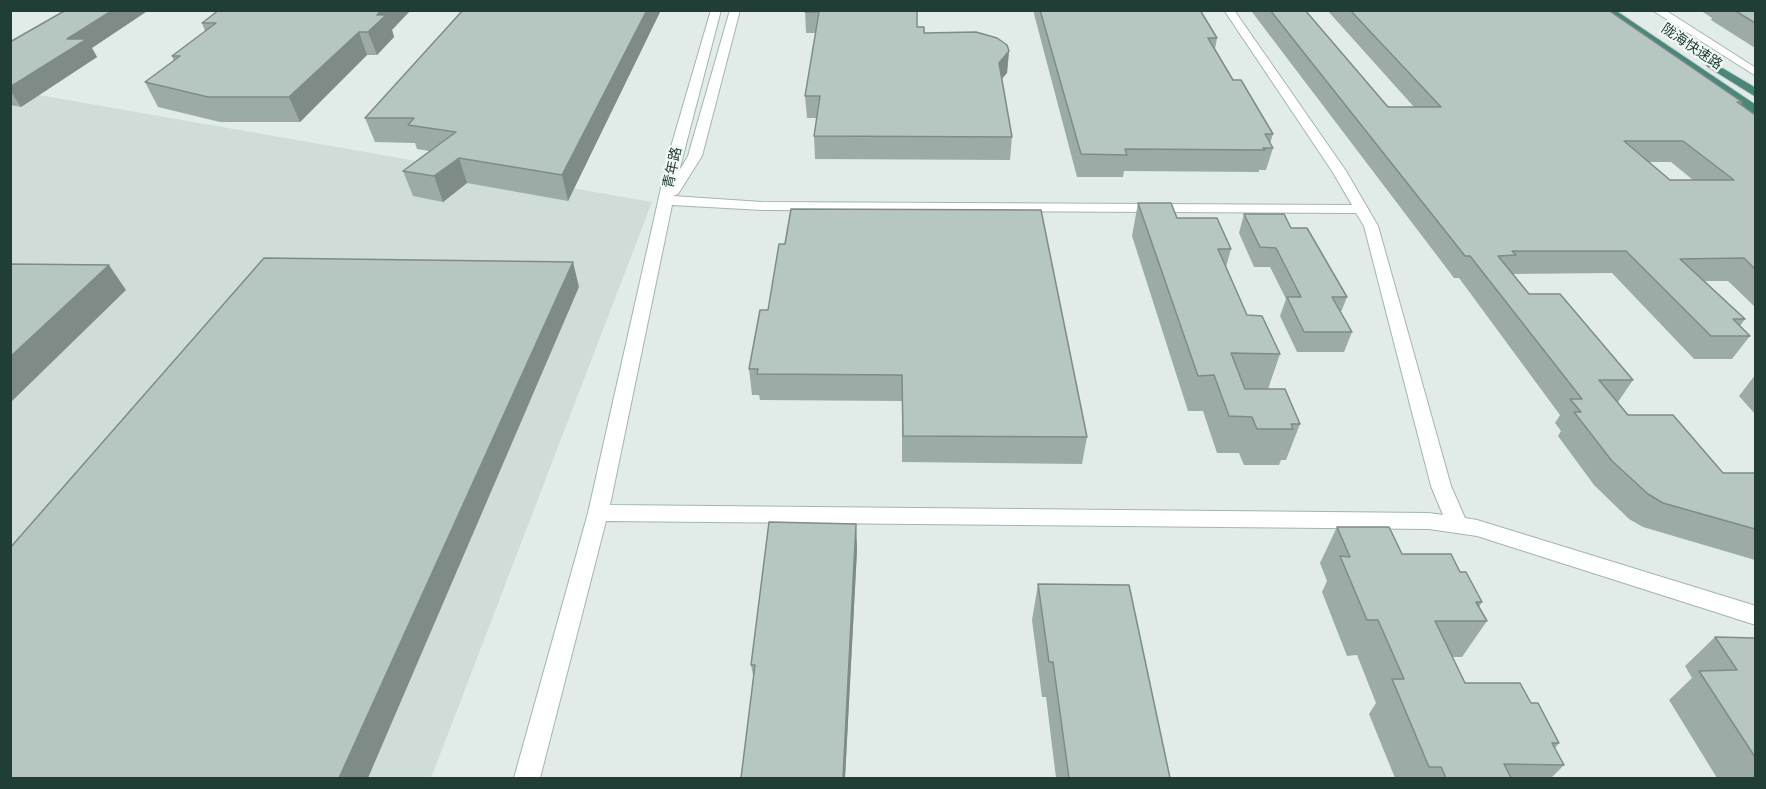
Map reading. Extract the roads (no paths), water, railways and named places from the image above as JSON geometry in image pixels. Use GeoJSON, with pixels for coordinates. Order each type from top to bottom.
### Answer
{"type":"FeatureCollection","features":[{"type":"Feature","properties":{"kind":"highway","name":"陇海快速路"},"geometry":{"type":"LineString","coordinates":[[1608,10],[1755,111]]}},
{"type":"Feature","properties":{"kind":"highway","name":"陇海快速路"},"geometry":{"type":"LineString","coordinates":[[1629,10],[1672,39]]}},
{"type":"Feature","properties":{"kind":"highway","name":"陇海快速路"},"geometry":{"type":"LineString","coordinates":[[1700,58],[1755,94]]}},
{"type":"Feature","properties":{"kind":"street","name":"青年路"},"geometry":{"type":"LineString","coordinates":[[667,200],[675,157],[716,10]]}},
{"type":"Feature","properties":{"kind":"street","name":"青年路"},"geometry":{"type":"LineString","coordinates":[[667,200],[695,156],[735,10]]}},
{"type":"Feature","properties":{"kind":"street"},"geometry":{"type":"LineString","coordinates":[[1229,10],[1371,226],[1441,486],[1457,524]]}},
{"type":"Feature","properties":{"kind":"street"},"geometry":{"type":"LineString","coordinates":[[1657,10],[1755,73]]}},
{"type":"Feature","properties":{"kind":"street"},"geometry":{"type":"LineString","coordinates":[[1727,106],[1755,124]]}},
{"type":"Feature","properties":{"kind":"street"},"geometry":{"type":"LineString","coordinates":[[527,778],[598,513],[667,200],[762,206],[1358,203]]}},
{"type":"Feature","properties":{"kind":"street"},"geometry":{"type":"LineString","coordinates":[[598,513],[1429,521],[1477,528],[1755,616]]}}]}
